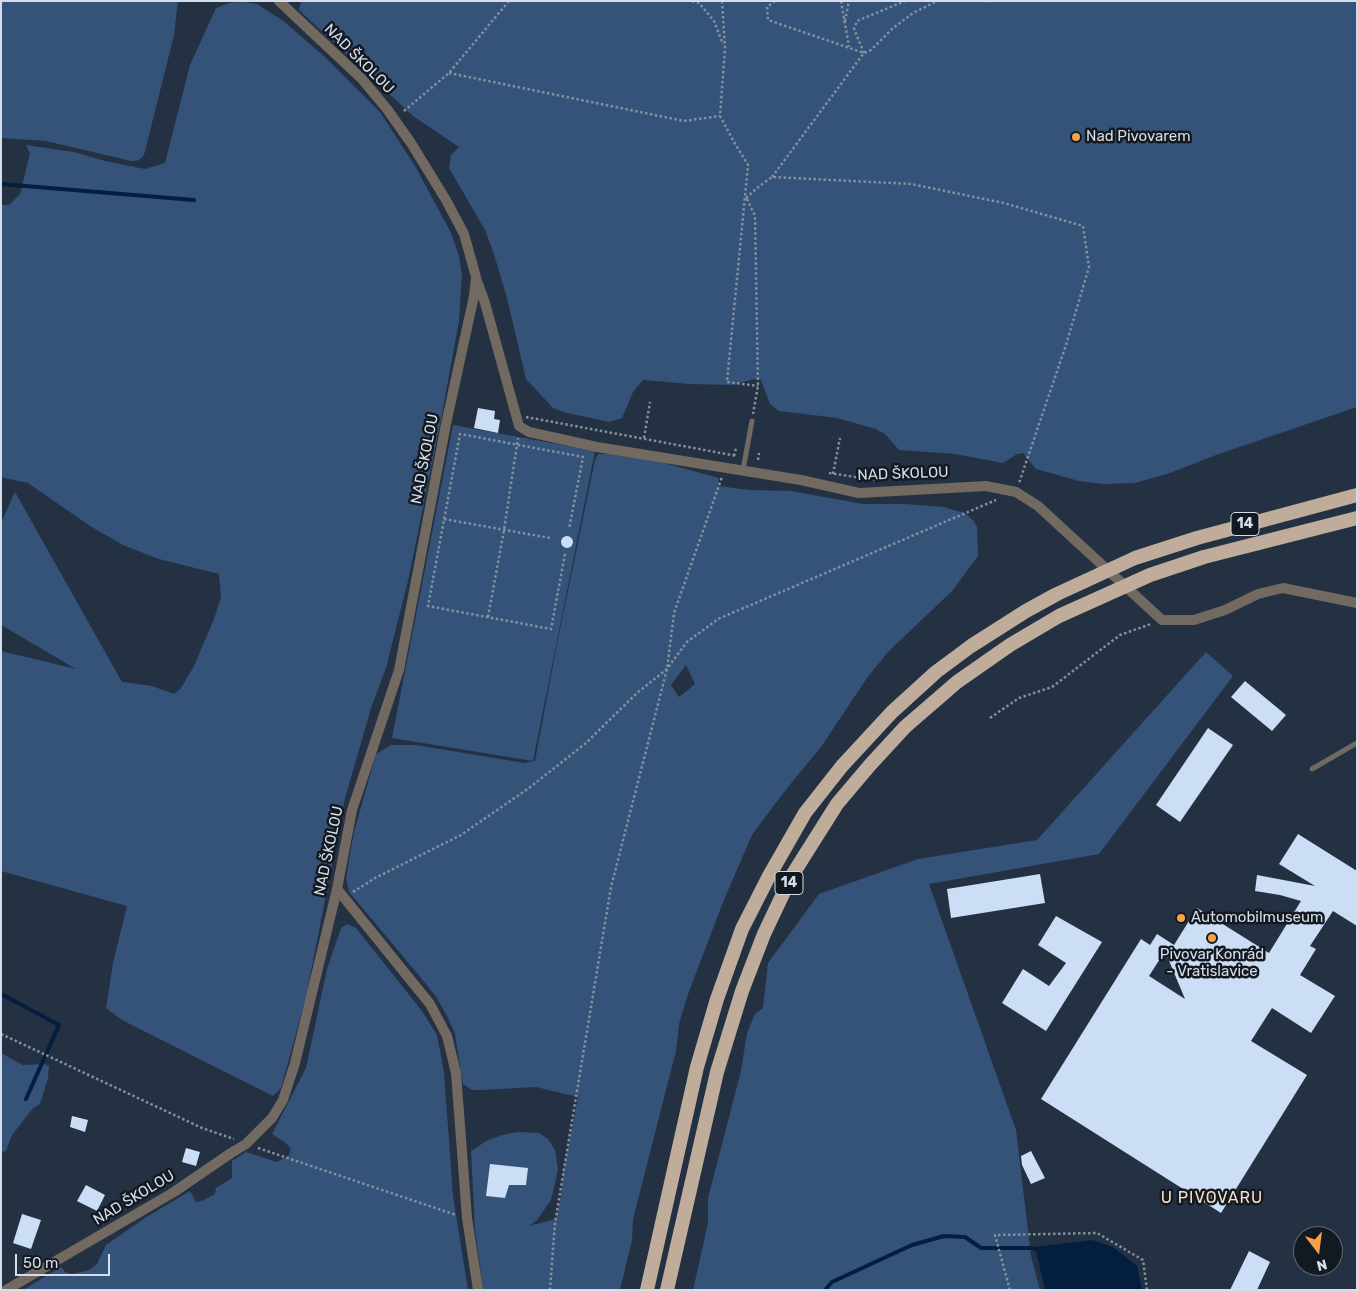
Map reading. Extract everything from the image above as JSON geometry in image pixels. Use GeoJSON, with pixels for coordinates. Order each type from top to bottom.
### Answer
{"type":"FeatureCollection","features":[{"type":"Feature","properties":{"kind":"highway","name":"14"},"geometry":{"type":"LineString","coordinates":[[647,1290],[697,1067],[717,999],[742,929],[769,876],[805,813],[855,752],[892,712],[936,672],[971,646],[1018,616],[1081,582],[1135,558],[1232,528],[1357,495]]}},
{"type":"Feature","properties":{"kind":"highway","name":"14"},"geometry":{"type":"LineString","coordinates":[[667,1290],[717,1072],[742,991],[764,934],[792,877],[832,812],[848,791],[905,727],[957,682],[1010,645],[1059,616],[1096,598],[1150,575],[1204,557],[1357,518]]}},
{"type":"Feature","properties":{"kind":"street","name":"NAD ŠKOLOU"},"geometry":{"type":"LineString","coordinates":[[280,1],[362,79],[387,109],[441,192],[464,234],[519,426],[529,432],[544,436],[860,493],[986,486],[1016,492],[1038,506],[1162,620]]}},
{"type":"Feature","properties":{"kind":"street","name":"NAD ŠKOLOU"},"geometry":{"type":"LineString","coordinates":[[6,1290],[174,1192],[246,1144],[272,1118],[283,1100],[295,1063],[337,888],[352,810],[399,670],[446,424],[474,296],[476,278]]}},
{"type":"Feature","properties":{"kind":"street"},"geometry":{"type":"LineString","coordinates":[[1162,620],[1194,620],[1225,610],[1258,594],[1283,588],[1357,603]]}},
{"type":"Feature","properties":{"kind":"street"},"geometry":{"type":"LineString","coordinates":[[337,888],[430,1004],[447,1036],[456,1073],[467,1218],[478,1290]]}},
{"type":"Feature","properties":{"kind":"lane"},"geometry":{"type":"LineString","coordinates":[[743,471],[752,422]]}},
{"type":"Feature","properties":{"kind":"lane"},"geometry":{"type":"LineString","coordinates":[[1312,769],[1357,743]]}},
{"type":"Feature","properties":{"kind":"path"},"geometry":{"type":"LineString","coordinates":[[404,111],[449,72],[510,1]]}},
{"type":"Feature","properties":{"kind":"path"},"geometry":{"type":"LineString","coordinates":[[692,1],[699,3],[714,21],[724,48]]}},
{"type":"Feature","properties":{"kind":"path"},"geometry":{"type":"LineString","coordinates":[[722,1],[724,48],[720,116],[748,165],[727,382],[758,386]]}},
{"type":"Feature","properties":{"kind":"path"},"geometry":{"type":"LineString","coordinates":[[775,1],[768,7],[768,20],[864,53]]}},
{"type":"Feature","properties":{"kind":"path"},"geometry":{"type":"LineString","coordinates":[[842,1],[844,25],[849,47]]}},
{"type":"Feature","properties":{"kind":"path"},"geometry":{"type":"LineString","coordinates":[[844,25],[849,1]]}},
{"type":"Feature","properties":{"kind":"path"},"geometry":{"type":"LineString","coordinates":[[864,53],[854,29],[857,20],[905,1]]}},
{"type":"Feature","properties":{"kind":"path"},"geometry":{"type":"LineString","coordinates":[[746,198],[772,178],[864,53],[871,50],[893,28],[913,13],[937,1]]}},
{"type":"Feature","properties":{"kind":"path"},"geometry":{"type":"LineString","coordinates":[[984,1],[992,1]]}},
{"type":"Feature","properties":{"kind":"path"},"geometry":{"type":"LineString","coordinates":[[449,72],[684,121],[720,116]]}},
{"type":"Feature","properties":{"kind":"path"},"geometry":{"type":"LineString","coordinates":[[344,899],[375,878],[461,835],[529,788],[586,743],[637,693],[667,669],[687,642],[718,619],[1016,492],[1039,427],[1089,267],[1083,226],[1004,203],[911,184],[772,178]]}},
{"type":"Feature","properties":{"kind":"path"},"geometry":{"type":"LineString","coordinates":[[746,198],[755,216],[758,386],[752,422]]}},
{"type":"Feature","properties":{"kind":"path"},"geometry":{"type":"LineString","coordinates":[[644,438],[650,402]]}},
{"type":"Feature","properties":{"kind":"path"},"geometry":{"type":"LineString","coordinates":[[523,414],[525,416],[767,462]]}},
{"type":"Feature","properties":{"kind":"path"},"geometry":{"type":"LineString","coordinates":[[565,554],[551,629],[428,606],[460,434],[582,457],[569,529]]}},
{"type":"Feature","properties":{"kind":"path"},"geometry":{"type":"LineString","coordinates":[[488,617],[504,530],[518,436]]}},
{"type":"Feature","properties":{"kind":"path"},"geometry":{"type":"LineString","coordinates":[[833,474],[840,438]]}},
{"type":"Feature","properties":{"kind":"path"},"geometry":{"type":"LineString","coordinates":[[734,456],[736,448]]}},
{"type":"Feature","properties":{"kind":"path"},"geometry":{"type":"LineString","coordinates":[[758,460],[759,452]]}},
{"type":"Feature","properties":{"kind":"path"},"geometry":{"type":"LineString","coordinates":[[550,1290],[555,1223],[611,887],[667,669],[674,613],[726,468]]}},
{"type":"Feature","properties":{"kind":"path"},"geometry":{"type":"LineString","coordinates":[[823,472],[878,480]]}},
{"type":"Feature","properties":{"kind":"path"},"geometry":{"type":"LineString","coordinates":[[444,519],[550,538]]}},
{"type":"Feature","properties":{"kind":"path"},"geometry":{"type":"LineString","coordinates":[[990,718],[1020,698],[1052,686],[1120,635],[1162,620]]}},
{"type":"Feature","properties":{"kind":"path"},"geometry":{"type":"LineString","coordinates":[[1,1034],[202,1128],[467,1218]]}},
{"type":"Feature","properties":{"kind":"path"},"geometry":{"type":"LineString","coordinates":[[1010,1290],[995,1235],[1097,1233],[1143,1260],[1147,1290]]}},
{"type":"Feature","properties":{"kind":"shaded area"},"geometry":{"type":"Polygon","coordinates":[[[1,1],[178,1],[174,35],[144,155],[139,160],[131,161],[46,141],[1,138],[1,1]]]}},
{"type":"Feature","properties":{"kind":"shaded area"},"geometry":{"type":"Polygon","coordinates":[[[301,1],[1357,1],[1357,407],[1216,455],[1170,473],[1135,483],[1103,484],[1079,481],[1036,469],[1023,453],[1017,454],[1003,463],[955,454],[899,450],[886,435],[876,429],[837,418],[779,411],[770,404],[761,380],[754,379],[733,385],[643,380],[633,392],[622,418],[609,422],[553,408],[526,379],[507,298],[493,251],[485,230],[449,168],[451,155],[459,147],[413,116],[299,10],[301,1]]]}},
{"type":"Feature","properties":{"kind":"shaded area"},"geometry":{"type":"Polygon","coordinates":[[[229,3],[257,4],[282,20],[325,57],[380,112],[415,166],[451,233],[459,256],[462,276],[459,321],[408,581],[386,668],[372,705],[345,798],[306,997],[281,1088],[273,1096],[122,1020],[106,1008],[113,963],[127,906],[1,871],[1,651],[76,669],[1,625],[1,523],[15,492],[122,682],[152,686],[174,694],[181,688],[194,666],[221,597],[219,574],[159,559],[123,545],[90,526],[28,483],[1,477],[1,205],[9,205],[20,194],[30,154],[26,145],[74,152],[105,161],[145,169],[165,163],[190,65],[216,8],[229,3]]]}},
{"type":"Feature","properties":{"kind":"shaded area"},"geometry":{"type":"Polygon","coordinates":[[[453,425],[595,451],[533,761],[392,738],[453,425]]]}},
{"type":"Feature","properties":{"kind":"shaded area"},"geometry":{"type":"Polygon","coordinates":[[[598,454],[610,454],[657,461],[719,478],[718,486],[749,490],[791,491],[863,504],[905,504],[943,507],[965,513],[973,520],[977,527],[978,556],[952,591],[888,652],[867,678],[821,747],[752,835],[723,902],[687,997],[679,1024],[676,1051],[633,1219],[632,1240],[620,1290],[483,1290],[475,1229],[471,1151],[488,1140],[518,1132],[539,1133],[548,1139],[555,1150],[558,1170],[551,1200],[537,1220],[529,1226],[556,1219],[578,1097],[536,1087],[472,1090],[463,1084],[455,1034],[437,998],[349,892],[346,877],[354,832],[376,754],[391,745],[415,745],[525,763],[535,761],[595,460],[598,454]],[[686,665],[671,685],[679,697],[695,684],[686,665]]]}},
{"type":"Feature","properties":{"kind":"shaded area"},"geometry":{"type":"Polygon","coordinates":[[[1206,652],[1233,676],[1099,854],[929,884],[1016,1130],[1031,1256],[1040,1290],[693,1290],[708,1223],[708,1198],[741,1071],[747,1033],[755,1014],[763,1008],[768,963],[819,894],[918,859],[1037,840],[1206,652]]]}},
{"type":"Feature","properties":{"kind":"shaded area"},"geometry":{"type":"Polygon","coordinates":[[[347,924],[356,928],[422,1011],[437,1035],[444,1072],[453,1196],[468,1290],[23,1290],[61,1267],[65,1272],[72,1274],[89,1270],[97,1264],[106,1245],[148,1216],[190,1191],[196,1202],[215,1194],[216,1188],[232,1178],[232,1161],[246,1152],[277,1162],[289,1155],[291,1148],[272,1134],[306,1068],[327,969],[341,928],[347,924]]]}},
{"type":"Feature","properties":{"kind":"shaded area"},"geometry":{"type":"Polygon","coordinates":[[[1,1053],[23,1065],[44,1064],[49,1066],[48,1078],[40,1104],[33,1108],[12,1135],[6,1151],[2,1152],[1,1053]]]}},
{"type":"Feature","properties":{"kind":"shaded area"},"geometry":{"type":"Polygon","coordinates":[[[1092,1240],[1113,1247],[1137,1266],[1142,1290],[1045,1290],[1035,1247],[1092,1240]]]}},
{"type":"Feature","properties":{"kind":"building"},"geometry":{"type":"Polygon","coordinates":[[[478,408],[495,411],[494,419],[500,420],[498,433],[474,428],[478,408]]]}},
{"type":"Feature","properties":{"kind":"building"},"geometry":{"type":"Polygon","coordinates":[[[569,536],[572,537],[572,547],[565,548],[562,547],[561,540],[562,537],[569,536]]]}},
{"type":"Feature","properties":{"kind":"building"},"geometry":{"type":"Polygon","coordinates":[[[1245,681],[1286,715],[1272,731],[1231,697],[1245,681]]]}},
{"type":"Feature","properties":{"kind":"building"},"geometry":{"type":"Polygon","coordinates":[[[1208,728],[1233,745],[1180,822],[1156,805],[1208,728]]]}},
{"type":"Feature","properties":{"kind":"building"},"geometry":{"type":"Polygon","coordinates":[[[1298,834],[1357,871],[1357,926],[1333,911],[1310,946],[1316,949],[1300,975],[1335,996],[1311,1033],[1272,1008],[1251,1041],[1307,1075],[1221,1213],[1041,1099],[1141,939],[1150,945],[1157,934],[1174,945],[1197,908],[1269,953],[1301,901],[1255,891],[1257,875],[1315,886],[1279,864],[1298,834]],[[1165,951],[1149,976],[1185,999],[1165,951]]]}},
{"type":"Feature","properties":{"kind":"building"},"geometry":{"type":"Polygon","coordinates":[[[1040,874],[1045,903],[951,918],[947,889],[1040,874]]]}},
{"type":"Feature","properties":{"kind":"building"},"geometry":{"type":"Polygon","coordinates":[[[1056,916],[1102,942],[1046,1031],[1002,1003],[1023,969],[1049,986],[1066,963],[1038,945],[1056,916]]]}},
{"type":"Feature","properties":{"kind":"building"},"geometry":{"type":"Polygon","coordinates":[[[72,1116],[88,1120],[85,1132],[70,1127],[72,1116]]]}},
{"type":"Feature","properties":{"kind":"building"},"geometry":{"type":"Polygon","coordinates":[[[186,1148],[200,1152],[196,1166],[182,1162],[186,1148]]]}},
{"type":"Feature","properties":{"kind":"building"},"geometry":{"type":"Polygon","coordinates":[[[1031,1151],[1045,1178],[1031,1184],[1022,1165],[1021,1156],[1031,1151]]]}},
{"type":"Feature","properties":{"kind":"building"},"geometry":{"type":"Polygon","coordinates":[[[490,1164],[528,1168],[526,1185],[509,1185],[505,1198],[486,1196],[490,1164]]]}},
{"type":"Feature","properties":{"kind":"building"},"geometry":{"type":"Polygon","coordinates":[[[86,1185],[105,1195],[97,1211],[77,1201],[86,1185]]]}},
{"type":"Feature","properties":{"kind":"building"},"geometry":{"type":"Polygon","coordinates":[[[22,1214],[41,1220],[31,1249],[13,1243],[22,1214]]]}},
{"type":"Feature","properties":{"kind":"building"},"geometry":{"type":"Polygon","coordinates":[[[1249,1251],[1270,1262],[1257,1290],[1230,1290],[1249,1251]]]}},
{"type":"Feature","properties":{"kind":"waterway"},"geometry":{"type":"LineString","coordinates":[[1,184],[194,200]]}},
{"type":"Feature","properties":{"kind":"waterway"},"geometry":{"type":"LineString","coordinates":[[1,994],[59,1025],[26,1099]]}},
{"type":"Feature","properties":{"kind":"waterway"},"geometry":{"type":"LineString","coordinates":[[825,1290],[832,1282],[912,1245],[944,1236],[965,1237],[981,1248],[1032,1248],[1039,1251]]}},
{"type":"Feature","properties":{"kind":"place","name":"Nad Pivovarem"},"geometry":{"type":"Point","coordinates":[1076,137]}},
{"type":"Feature","properties":{"kind":"place","name":"Automobilmuseum"},"geometry":{"type":"Point","coordinates":[1181,918]}},
{"type":"Feature","properties":{"kind":"place","name":"Pivovar Konrád - Vratislavice"},"geometry":{"type":"Point","coordinates":[1212,938]}},
{"type":"Feature","properties":{"kind":"district","name":"U PIVOVARU"},"geometry":{"type":"Point","coordinates":[1212,1198]}}]}
